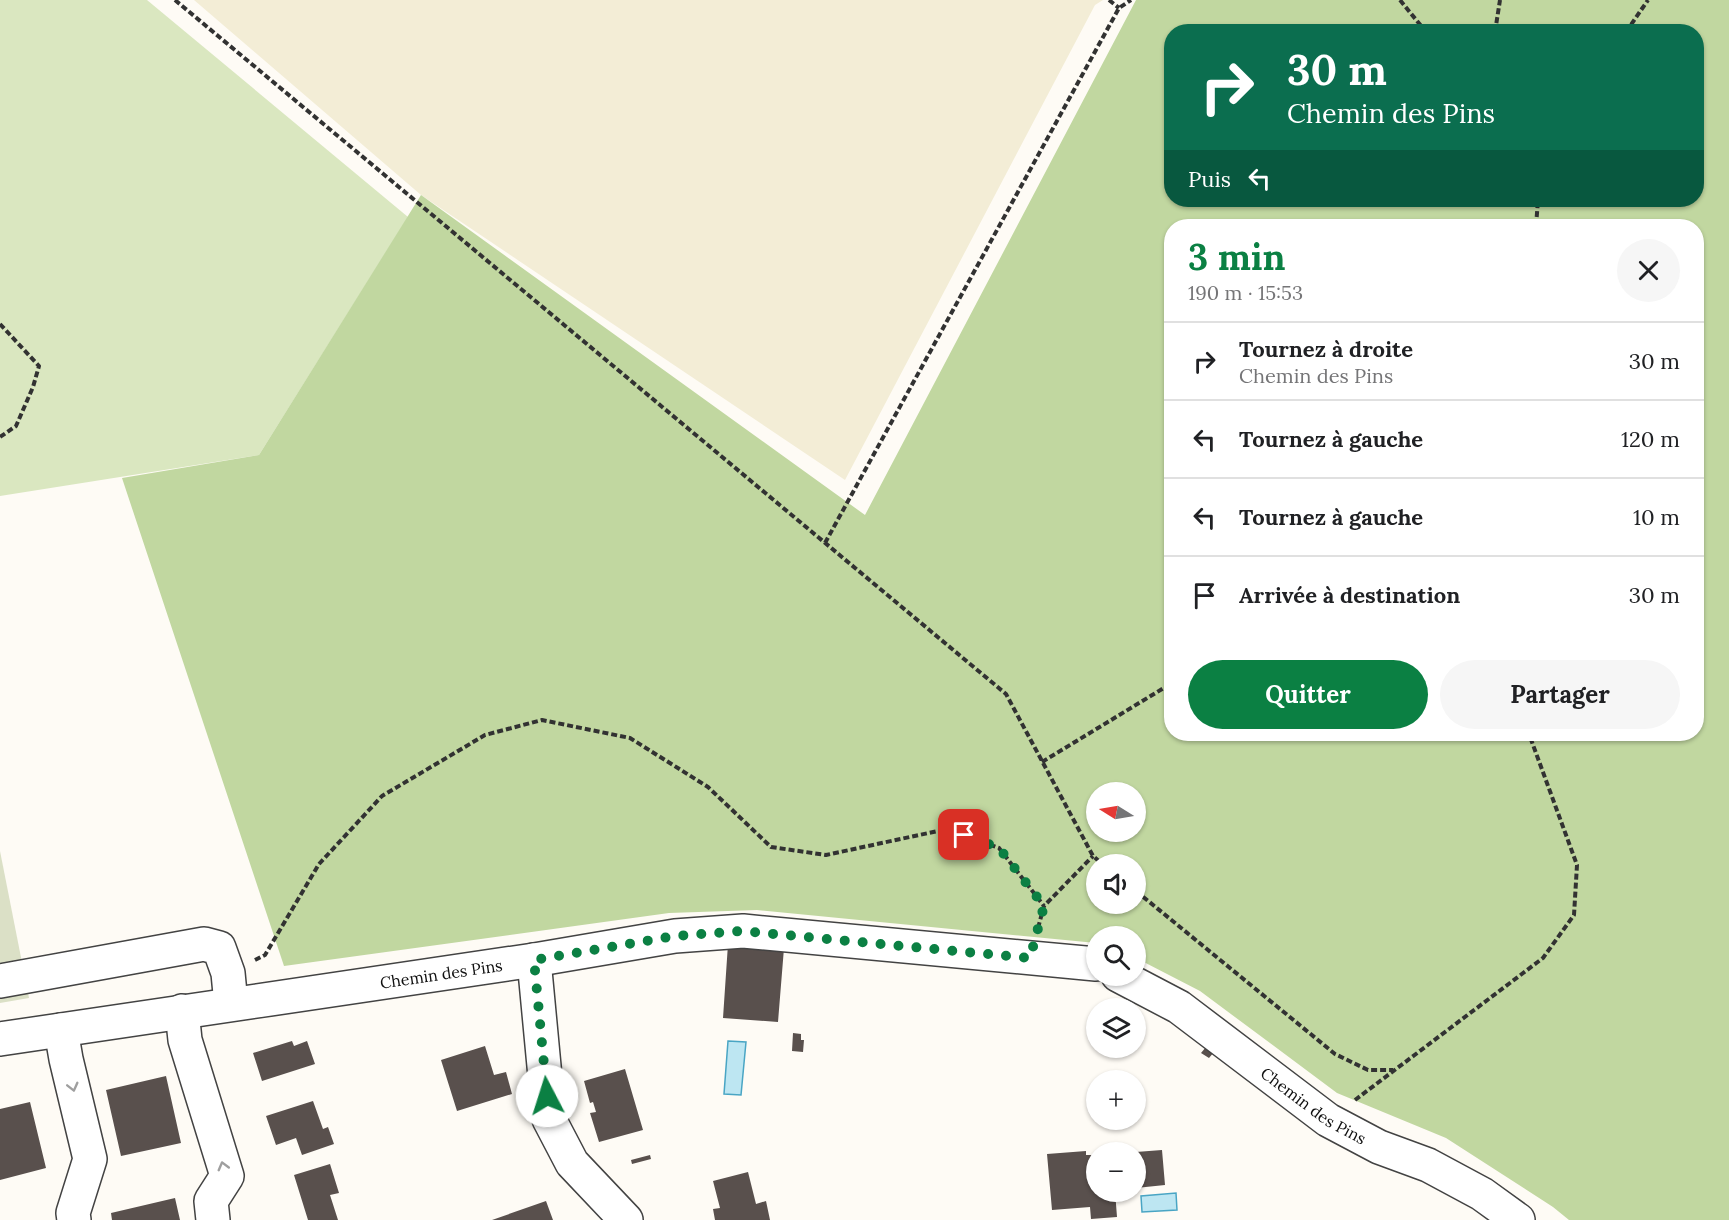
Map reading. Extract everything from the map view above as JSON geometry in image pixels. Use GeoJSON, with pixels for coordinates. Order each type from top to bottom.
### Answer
{"type":"FeatureCollection","features":[{"type":"Feature","properties":{"kind":"street","name":"Chemin des Pins"},"geometry":{"type":"LineString","coordinates":[[0,1039],[182,1011],[230,989],[534,960],[675,936],[742,931],[1086,963]]}},
{"type":"Feature","properties":{"kind":"street"},"geometry":{"type":"LineString","coordinates":[[0,981],[204,944],[219,948],[230,989]]}},
{"type":"Feature","properties":{"kind":"street"},"geometry":{"type":"LineString","coordinates":[[534,960],[549,1119],[572,1163],[626,1220]]}},
{"type":"Feature","properties":{"kind":"street","name":"Chemin des Pins"},"geometry":{"type":"LineString","coordinates":[[1139,986],[1179,1007],[1328,1120],[1379,1147],[1428,1165],[1482,1194],[1518,1220]]}},
{"type":"Feature","properties":{"kind":"street"},"geometry":{"type":"LineString","coordinates":[[182,1011],[185,1040],[226,1176],[211,1201],[213,1220]]}},
{"type":"Feature","properties":{"kind":"street"},"geometry":{"type":"LineString","coordinates":[[61,1030],[90,1159],[73,1213],[74,1220]]}},
{"type":"Feature","properties":{"kind":"path"},"geometry":{"type":"LineString","coordinates":[[175,0],[1006,694],[1091,854]]}},
{"type":"Feature","properties":{"kind":"path"},"geometry":{"type":"LineString","coordinates":[[1109,0],[1119,8]]}},
{"type":"Feature","properties":{"kind":"path"},"geometry":{"type":"LineString","coordinates":[[825,543],[1119,8],[1131,0]]}},
{"type":"Feature","properties":{"kind":"path"},"geometry":{"type":"LineString","coordinates":[[1400,0],[1420,24]]}},
{"type":"Feature","properties":{"kind":"path"},"geometry":{"type":"LineString","coordinates":[[1497,24],[1500,0]]}},
{"type":"Feature","properties":{"kind":"path"},"geometry":{"type":"LineString","coordinates":[[1632,24],[1648,0]]}},
{"type":"Feature","properties":{"kind":"path"},"geometry":{"type":"LineString","coordinates":[[0,324],[39,366],[33,387],[16,426],[0,437]]}},
{"type":"Feature","properties":{"kind":"path"},"geometry":{"type":"LineString","coordinates":[[1042,762],[1164,688]]}},
{"type":"Feature","properties":{"kind":"path"},"geometry":{"type":"LineString","coordinates":[[230,989],[265,955],[319,864],[382,796],[485,735],[542,720],[630,738],[708,787],[771,848],[826,855],[947,829],[999,848],[1044,906]]}},
{"type":"Feature","properties":{"kind":"path"},"geometry":{"type":"LineString","coordinates":[[1328,1120],[1543,958],[1574,915],[1577,865],[1532,741]]}},
{"type":"Feature","properties":{"kind":"path"},"geometry":{"type":"LineString","coordinates":[[1030,958],[1044,906],[1086,862]]}},
{"type":"Feature","properties":{"kind":"path"},"geometry":{"type":"LineString","coordinates":[[1146,899],[1335,1054],[1368,1070],[1394,1070]]}},
{"type":"Feature","properties":{"kind":"shaded area"},"geometry":{"type":"Polygon","coordinates":[[[194,0],[1103,0],[1095,5],[845,480],[421,195],[194,0]]]}},
{"type":"Feature","properties":{"kind":"green space"},"geometry":{"type":"Polygon","coordinates":[[[0,0],[147,0],[408,217],[259,455],[0,496],[0,0]]]}},
{"type":"Feature","properties":{"kind":"green space"},"geometry":{"type":"Polygon","coordinates":[[[1136,0],[1729,0],[1729,1220],[1569,1220],[1553,1207],[1446,1138],[1337,1093],[1200,991],[1146,963],[1146,926],[1086,926],[1086,942],[757,910],[669,913],[284,966],[122,478],[259,455],[421,195],[865,515],[1136,0]]]}},
{"type":"Feature","properties":{"kind":"green space"},"geometry":{"type":"Polygon","coordinates":[[[0,851],[29,998],[0,1003],[0,851]]]}},
{"type":"Feature","properties":{"kind":"water"},"geometry":{"type":"Polygon","coordinates":[[[728,1041],[746,1042],[741,1095],[724,1094],[728,1041]]]}},
{"type":"Feature","properties":{"kind":"water"},"geometry":{"type":"Polygon","coordinates":[[[1176,1193],[1177,1210],[1142,1212],[1141,1202],[1146,1202],[1146,1196],[1176,1193]]]}},
{"type":"Feature","properties":{"kind":"building"},"geometry":{"type":"Polygon","coordinates":[[[728,944],[784,948],[778,1022],[723,1018],[728,944]]]}},
{"type":"Feature","properties":{"kind":"building"},"geometry":{"type":"Polygon","coordinates":[[[793,1033],[801,1034],[801,1040],[804,1040],[803,1052],[792,1051],[793,1033]]]}},
{"type":"Feature","properties":{"kind":"building"},"geometry":{"type":"Polygon","coordinates":[[[292,1041],[294,1046],[307,1041],[315,1064],[262,1081],[253,1053],[292,1041]]]}},
{"type":"Feature","properties":{"kind":"building"},"geometry":{"type":"Polygon","coordinates":[[[485,1046],[494,1075],[506,1072],[512,1094],[457,1111],[441,1060],[485,1046]]]}},
{"type":"Feature","properties":{"kind":"building"},"geometry":{"type":"Polygon","coordinates":[[[1206,1047],[1214,1052],[1209,1058],[1201,1053],[1206,1047]]]}},
{"type":"Feature","properties":{"kind":"building"},"geometry":{"type":"Polygon","coordinates":[[[625,1069],[643,1130],[599,1142],[590,1113],[596,1112],[593,1102],[590,1103],[584,1081],[625,1069]]]}},
{"type":"Feature","properties":{"kind":"building"},"geometry":{"type":"Polygon","coordinates":[[[166,1076],[181,1143],[121,1156],[106,1090],[166,1076]]]}},
{"type":"Feature","properties":{"kind":"building"},"geometry":{"type":"Polygon","coordinates":[[[313,1101],[323,1129],[328,1127],[334,1144],[302,1155],[296,1138],[276,1145],[266,1116],[313,1101]]]}},
{"type":"Feature","properties":{"kind":"building"},"geometry":{"type":"Polygon","coordinates":[[[30,1102],[46,1168],[0,1180],[0,1109],[30,1102]]]}},
{"type":"Feature","properties":{"kind":"building"},"geometry":{"type":"Polygon","coordinates":[[[1162,1150],[1165,1185],[1146,1187],[1146,1151],[1162,1150]]]}},
{"type":"Feature","properties":{"kind":"building"},"geometry":{"type":"Polygon","coordinates":[[[1086,1151],[1086,1202],[1116,1202],[1117,1217],[1091,1219],[1090,1207],[1052,1210],[1047,1154],[1086,1151]]]}},
{"type":"Feature","properties":{"kind":"building"},"geometry":{"type":"Polygon","coordinates":[[[650,1155],[651,1159],[632,1164],[631,1160],[650,1155]]]}},
{"type":"Feature","properties":{"kind":"building"},"geometry":{"type":"Polygon","coordinates":[[[330,1164],[339,1193],[330,1195],[338,1220],[308,1220],[294,1175],[330,1164]]]}},
{"type":"Feature","properties":{"kind":"building"},"geometry":{"type":"Polygon","coordinates":[[[748,1172],[756,1204],[766,1201],[770,1220],[715,1220],[713,1209],[720,1208],[713,1181],[748,1172]]]}},
{"type":"Feature","properties":{"kind":"building"},"geometry":{"type":"Polygon","coordinates":[[[175,1198],[180,1220],[112,1220],[111,1213],[175,1198]]]}},
{"type":"Feature","properties":{"kind":"building"},"geometry":{"type":"Polygon","coordinates":[[[546,1201],[553,1220],[492,1220],[546,1201]]]}},
{"type":"Feature","properties":{"kind":"route"},"geometry":{"type":"LineString","coordinates":[[547,1096],[534,960],[675,936],[742,931],[1030,958],[1044,906],[999,848],[964,835]]}}]}
